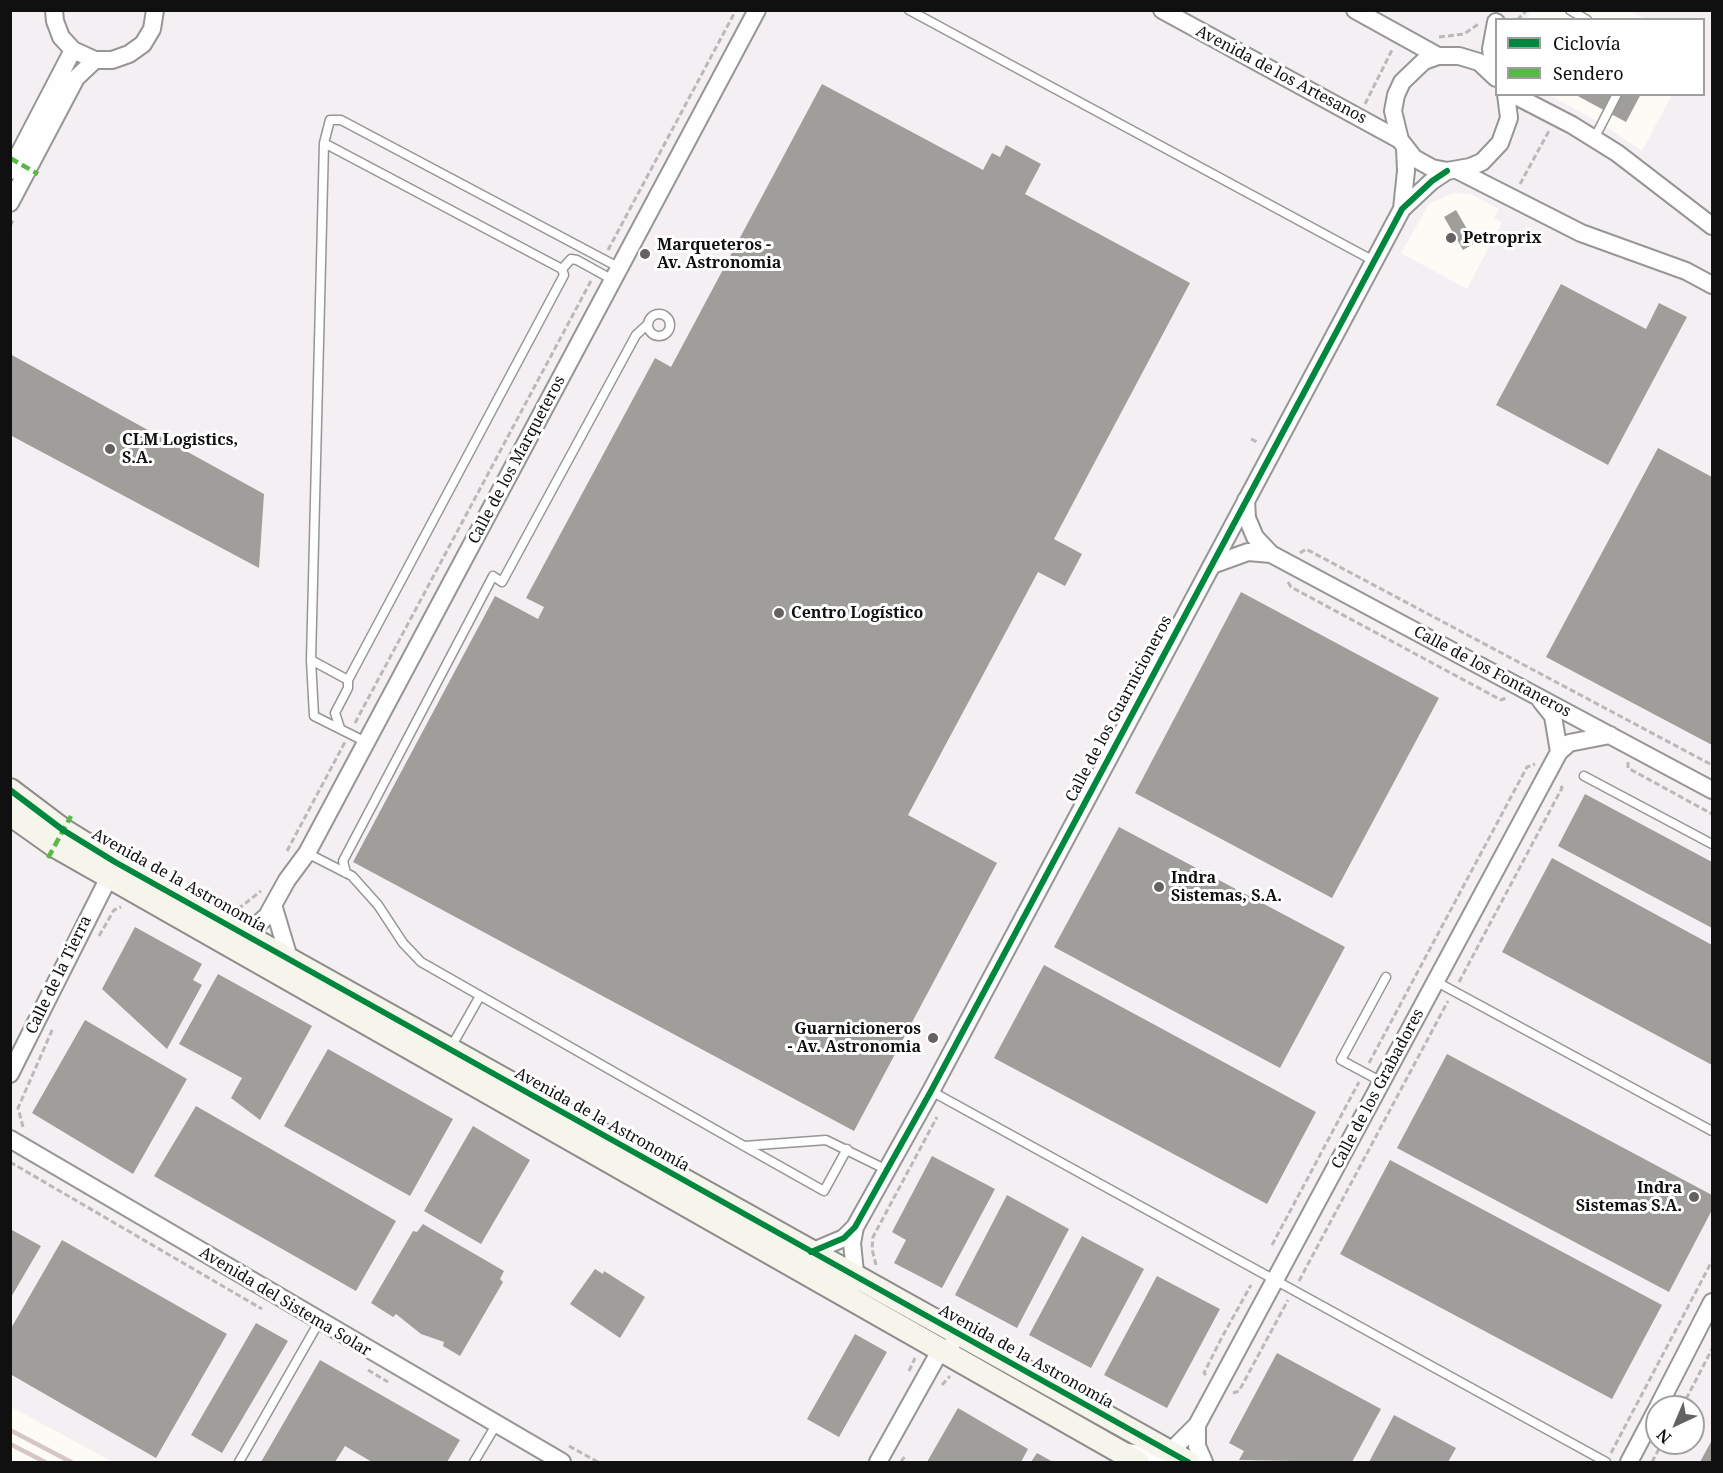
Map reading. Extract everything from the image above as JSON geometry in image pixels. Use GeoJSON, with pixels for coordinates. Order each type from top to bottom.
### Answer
{"type":"FeatureCollection","features":[{"type":"Feature","properties":{"kind":"street"},"geometry":{"type":"LineString","coordinates":[[54,10],[54,21],[61,37],[73,50],[95,60],[121,57],[142,44],[152,29],[155,10]]}},
{"type":"Feature","properties":{"kind":"street","name":"Calle de los Marqueteros"},"geometry":{"type":"LineString","coordinates":[[214,937],[258,924],[274,908],[287,880],[307,853],[757,10]]}},
{"type":"Feature","properties":{"kind":"street","name":"Avenida de los Artesanos"},"geometry":{"type":"LineString","coordinates":[[1162,10],[1358,116],[1402,144],[1422,163],[1452,171]]}},
{"type":"Feature","properties":{"kind":"street"},"geometry":{"type":"LineString","coordinates":[[1355,10],[1438,56],[1459,56],[1479,62],[1495,75]]}},
{"type":"Feature","properties":{"kind":"street"},"geometry":{"type":"LineString","coordinates":[[1495,71],[1491,49],[1493,20],[1502,10]]}},
{"type":"Feature","properties":{"kind":"street"},"geometry":{"type":"LineString","coordinates":[[10,190],[16,167],[73,50]]}},
{"type":"Feature","properties":{"kind":"street","name":"Calle de los Guarnicioneros"},"geometry":{"type":"LineString","coordinates":[[1402,209],[1405,191],[1402,144],[1393,111],[1402,82],[1412,70],[1438,56]]}},
{"type":"Feature","properties":{"kind":"street"},"geometry":{"type":"LineString","coordinates":[[13,209],[16,167],[76,78],[95,60]]}},
{"type":"Feature","properties":{"kind":"street","name":"Calle de los Guarnicioneros"},"geometry":{"type":"LineString","coordinates":[[811,1252],[844,1238],[855,1227],[931,1091],[1402,209],[1432,181],[1452,171],[1482,162],[1500,143],[1509,118],[1506,96]]}},
{"type":"Feature","properties":{"kind":"street"},"geometry":{"type":"LineString","coordinates":[[1516,96],[1617,153],[1713,226]]}},
{"type":"Feature","properties":{"kind":"street"},"geometry":{"type":"LineString","coordinates":[[1452,171],[1581,233],[1686,271],[1713,285]]}},
{"type":"Feature","properties":{"kind":"street","name":"Calle de los Fontaneros"},"geometry":{"type":"LineString","coordinates":[[1246,500],[1247,518],[1255,537],[1271,554],[1713,790]]}},
{"type":"Feature","properties":{"kind":"street","name":"Calle de los Fontaneros"},"geometry":{"type":"LineString","coordinates":[[1212,566],[1248,552],[1271,554]]}},
{"type":"Feature","properties":{"kind":"street"},"geometry":{"type":"LineString","coordinates":[[1535,694],[1553,716],[1559,752]]}},
{"type":"Feature","properties":{"kind":"street"},"geometry":{"type":"LineString","coordinates":[[1559,752],[1569,742],[1610,735]]}},
{"type":"Feature","properties":{"kind":"street","name":"Calle de los Grabadores"},"geometry":{"type":"LineString","coordinates":[[1179,1457],[1276,1281],[1559,752]]}},
{"type":"Feature","properties":{"kind":"street","name":"Avenida de la Astronomía"},"geometry":{"type":"LineString","coordinates":[[10,790],[26,804],[95,850],[1179,1457]]}},
{"type":"Feature","properties":{"kind":"street","name":"Avenida de la Astronomía"},"geometry":{"type":"LineString","coordinates":[[10,814],[55,846],[1138,1462]]}},
{"type":"Feature","properties":{"kind":"street"},"geometry":{"type":"LineString","coordinates":[[95,850],[108,868],[109,877],[125,873],[153,882]]}},
{"type":"Feature","properties":{"kind":"street","name":"Calle de la Tierra"},"geometry":{"type":"LineString","coordinates":[[10,1074],[109,877]]}},
{"type":"Feature","properties":{"kind":"street"},"geometry":{"type":"LineString","coordinates":[[274,908],[289,958]]}},
{"type":"Feature","properties":{"kind":"street","name":"Avenida del Sistema Solar"},"geometry":{"type":"LineString","coordinates":[[10,1139],[319,1322],[562,1462]]}},
{"type":"Feature","properties":{"kind":"street","name":"Calle de los Guarnicioneros"},"geometry":{"type":"LineString","coordinates":[[855,1227],[852,1243],[859,1303]]}},
{"type":"Feature","properties":{"kind":"street"},"geometry":{"type":"LineString","coordinates":[[1665,1395],[1713,1302]]}},
{"type":"Feature","properties":{"kind":"street"},"geometry":{"type":"LineString","coordinates":[[878,1462],[940,1351],[939,1339],[931,1319]]}},
{"type":"Feature","properties":{"kind":"street"},"geometry":{"type":"LineString","coordinates":[[940,1351],[958,1345],[980,1347]]}},
{"type":"Feature","properties":{"kind":"street"},"geometry":{"type":"LineString","coordinates":[[1197,1425],[1197,1446],[1204,1462]]}},
{"type":"Feature","properties":{"kind":"street"},"geometry":{"type":"LineString","coordinates":[[1629,1462],[1645,1432]]}},
{"type":"Feature","properties":{"kind":"street"},"geometry":{"type":"LineString","coordinates":[[1109,1446],[1133,1455],[1179,1457]]}},
{"type":"Feature","properties":{"kind":"lane"},"geometry":{"type":"LineString","coordinates":[[909,10],[1374,261]]}},
{"type":"Feature","properties":{"kind":"lane"},"geometry":{"type":"LineString","coordinates":[[1570,10],[1584,18]]}},
{"type":"Feature","properties":{"kind":"lane"},"geometry":{"type":"LineString","coordinates":[[1594,139],[1616,96]]}},
{"type":"Feature","properties":{"kind":"lane"},"geometry":{"type":"LineString","coordinates":[[366,742],[314,716],[311,660],[324,143],[330,120],[341,120],[617,274]]}},
{"type":"Feature","properties":{"kind":"lane"},"geometry":{"type":"LineString","coordinates":[[324,143],[562,269],[564,275],[348,680],[348,688],[335,713],[340,728]]}},
{"type":"Feature","properties":{"kind":"lane"},"geometry":{"type":"LineString","coordinates":[[562,269],[571,259],[617,274]]}},
{"type":"Feature","properties":{"kind":"lane"},"geometry":{"type":"LineString","coordinates":[[346,873],[343,861],[493,576],[502,582],[636,335],[648,324]]}},
{"type":"Feature","properties":{"kind":"lane"},"geometry":{"type":"LineString","coordinates":[[311,660],[348,680]]}},
{"type":"Feature","properties":{"kind":"lane"},"geometry":{"type":"LineString","coordinates":[[1584,776],[1710,843],[1713,833]]}},
{"type":"Feature","properties":{"kind":"lane"},"geometry":{"type":"LineString","coordinates":[[307,853],[346,873],[378,905],[403,943],[421,962],[824,1191],[847,1149]]}},
{"type":"Feature","properties":{"kind":"lane"},"geometry":{"type":"LineString","coordinates":[[1382,1082],[1341,1060],[1386,977]]}},
{"type":"Feature","properties":{"kind":"lane"},"geometry":{"type":"LineString","coordinates":[[1435,981],[1713,1131]]}},
{"type":"Feature","properties":{"kind":"lane"},"geometry":{"type":"LineString","coordinates":[[450,1050],[480,996]]}},
{"type":"Feature","properties":{"kind":"lane"},"geometry":{"type":"LineString","coordinates":[[931,1091],[1606,1462]]}},
{"type":"Feature","properties":{"kind":"lane"},"geometry":{"type":"LineString","coordinates":[[744,1146],[826,1140],[887,1170]]}},
{"type":"Feature","properties":{"kind":"lane"},"geometry":{"type":"LineString","coordinates":[[239,1462],[319,1322]]}},
{"type":"Feature","properties":{"kind":"lane"},"geometry":{"type":"LineString","coordinates":[[474,1462],[496,1425]]}},
{"type":"Feature","properties":{"kind":"path"},"geometry":{"type":"LineString","coordinates":[[1433,36],[1445,38],[1464,34],[1493,20]]}},
{"type":"Feature","properties":{"kind":"path"},"geometry":{"type":"LineString","coordinates":[[1358,116],[1400,35]]}},
{"type":"Feature","properties":{"kind":"path"},"geometry":{"type":"LineString","coordinates":[[1512,199],[1556,117]]}},
{"type":"Feature","properties":{"kind":"path"},"geometry":{"type":"LineString","coordinates":[[10,226],[13,209]]}},
{"type":"Feature","properties":{"kind":"path"},"geometry":{"type":"LineString","coordinates":[[1296,555],[1306,549],[1713,765]]}},
{"type":"Feature","properties":{"kind":"path"},"geometry":{"type":"LineString","coordinates":[[1286,576],[1291,587],[1501,700],[1513,695]]}},
{"type":"Feature","properties":{"kind":"path"},"geometry":{"type":"LineString","coordinates":[[1627,759],[1628,768],[1713,814]]}},
{"type":"Feature","properties":{"kind":"path"},"geometry":{"type":"LineString","coordinates":[[1272,1245],[1527,767],[1536,764]]}},
{"type":"Feature","properties":{"kind":"path"},"geometry":{"type":"LineString","coordinates":[[1229,1400],[1233,1393],[1239,1391],[1562,788],[1559,778]]}},
{"type":"Feature","properties":{"kind":"path"},"geometry":{"type":"LineString","coordinates":[[96,942],[114,910],[128,906]]}},
{"type":"Feature","properties":{"kind":"path"},"geometry":{"type":"LineString","coordinates":[[28,1132],[19,1120],[18,1108],[57,1018]]}},
{"type":"Feature","properties":{"kind":"path"},"geometry":{"type":"LineString","coordinates":[[879,1272],[872,1249],[873,1237],[938,1116]]}},
{"type":"Feature","properties":{"kind":"path"},"geometry":{"type":"LineString","coordinates":[[10,1162],[262,1309]]}},
{"type":"Feature","properties":{"kind":"path"},"geometry":{"type":"LineString","coordinates":[[40,1179],[49,1162]]}},
{"type":"Feature","properties":{"kind":"path"},"geometry":{"type":"LineString","coordinates":[[1606,1462],[1713,1261]]}},
{"type":"Feature","properties":{"kind":"path"},"geometry":{"type":"LineString","coordinates":[[1208,1378],[1204,1373],[1251,1285]]}},
{"type":"Feature","properties":{"kind":"path"},"geometry":{"type":"LineString","coordinates":[[1688,1395],[1713,1349]]}},
{"type":"Feature","properties":{"kind":"path"},"geometry":{"type":"LineString","coordinates":[[368,1370],[388,1382]]}},
{"type":"Feature","properties":{"kind":"path"},"geometry":{"type":"LineString","coordinates":[[942,1385],[946,1378],[952,1375]]}},
{"type":"Feature","properties":{"kind":"path"},"geometry":{"type":"LineString","coordinates":[[901,1462],[905,1456]]}},
{"type":"Feature","properties":{"kind":"shaded area"},"geometry":{"type":"Polygon","coordinates":[[[10,11],[1531,11],[1527,18],[1495,18],[1495,96],[1551,96],[1602,124],[1642,151],[1671,96],[1705,96],[1705,18],[1644,18],[1629,11],[1712,11],[1712,1462],[1188,1462],[10,790],[10,11]],[[1452,193],[1429,204],[1401,253],[1467,289],[1502,222],[1494,218],[1499,209],[1471,194],[1452,193]]]}},
{"type":"Feature","properties":{"kind":"shaded area"},"geometry":{"type":"Polygon","coordinates":[[[10,814],[1138,1462],[113,1462],[11,1407],[10,814]]]}},
{"type":"Feature","properties":{"kind":"building","name":"Centro Logístico"},"geometry":{"type":"Polygon","coordinates":[[[822,84],[983,170],[992,153],[1000,157],[1006,145],[1041,164],[1025,194],[1190,283],[1054,539],[1082,554],[1065,586],[1038,572],[908,815],[997,863],[854,1131],[353,862],[495,596],[538,619],[544,607],[526,598],[655,358],[671,367],[822,84]]]}},
{"type":"Feature","properties":{"kind":"building"},"geometry":{"type":"Polygon","coordinates":[[[1578,96],[1640,96],[1626,122],[1578,96]]]}},
{"type":"Feature","properties":{"kind":"building"},"geometry":{"type":"Polygon","coordinates":[[[1456,210],[1475,243],[1463,250],[1444,217],[1456,210]]]}},
{"type":"Feature","properties":{"kind":"building"},"geometry":{"type":"Polygon","coordinates":[[[1561,284],[1646,329],[1659,303],[1687,317],[1608,465],[1496,405],[1561,284]]]}},
{"type":"Feature","properties":{"kind":"building","name":"CLM Logistics, S.A."},"geometry":{"type":"Polygon","coordinates":[[[10,354],[264,494],[259,568],[10,435],[10,354]]]}},
{"type":"Feature","properties":{"kind":"building"},"geometry":{"type":"Polygon","coordinates":[[[1658,448],[1712,477],[1712,745],[1546,657],[1658,448]]]}},
{"type":"Feature","properties":{"kind":"building"},"geometry":{"type":"Polygon","coordinates":[[[1241,592],[1439,698],[1332,898],[1135,793],[1241,592]]]}},
{"type":"Feature","properties":{"kind":"building"},"geometry":{"type":"Polygon","coordinates":[[[1585,794],[1712,862],[1712,928],[1558,846],[1585,794]]]}},
{"type":"Feature","properties":{"kind":"building","name":"Indra Sistemas, S.A."},"geometry":{"type":"Polygon","coordinates":[[[1119,827],[1345,947],[1280,1068],[1054,947],[1119,827]]]}},
{"type":"Feature","properties":{"kind":"building"},"geometry":{"type":"Polygon","coordinates":[[[1552,858],[1712,945],[1712,1065],[1502,952],[1552,858]]]}},
{"type":"Feature","properties":{"kind":"building"},"geometry":{"type":"Polygon","coordinates":[[[135,927],[202,964],[193,980],[202,985],[167,1049],[102,989],[135,927]]]}},
{"type":"Feature","properties":{"kind":"building"},"geometry":{"type":"Polygon","coordinates":[[[1044,965],[1316,1112],[1267,1204],[994,1058],[1044,965]]]}},
{"type":"Feature","properties":{"kind":"building"},"geometry":{"type":"Polygon","coordinates":[[[218,974],[312,1026],[260,1120],[231,1098],[242,1078],[179,1044],[218,974]]]}},
{"type":"Feature","properties":{"kind":"building"},"geometry":{"type":"Polygon","coordinates":[[[85,1020],[187,1079],[133,1174],[32,1113],[85,1020]]]}},
{"type":"Feature","properties":{"kind":"building"},"geometry":{"type":"Polygon","coordinates":[[[328,1049],[453,1119],[410,1196],[284,1126],[328,1049]]]}},
{"type":"Feature","properties":{"kind":"building"},"geometry":{"type":"Polygon","coordinates":[[[1447,1054],[1712,1195],[1712,1210],[1669,1292],[1397,1148],[1447,1054]]]}},
{"type":"Feature","properties":{"kind":"building"},"geometry":{"type":"Polygon","coordinates":[[[196,1106],[396,1221],[356,1291],[154,1176],[196,1106]]]}},
{"type":"Feature","properties":{"kind":"building"},"geometry":{"type":"Polygon","coordinates":[[[473,1126],[530,1160],[481,1244],[424,1211],[473,1126]]]}},
{"type":"Feature","properties":{"kind":"building"},"geometry":{"type":"Polygon","coordinates":[[[932,1156],[995,1189],[942,1288],[894,1263],[906,1240],[892,1232],[932,1156]]]}},
{"type":"Feature","properties":{"kind":"building"},"geometry":{"type":"Polygon","coordinates":[[[1390,1160],[1662,1305],[1612,1399],[1340,1254],[1390,1160]]]}},
{"type":"Feature","properties":{"kind":"building"},"geometry":{"type":"Polygon","coordinates":[[[1007,1195],[1069,1229],[1017,1328],[955,1295],[1007,1195]]]}},
{"type":"Feature","properties":{"kind":"building"},"geometry":{"type":"Polygon","coordinates":[[[423,1224],[504,1271],[500,1279],[503,1282],[460,1356],[443,1346],[444,1342],[421,1334],[396,1314],[393,1317],[371,1303],[413,1231],[417,1232],[423,1224]]]}},
{"type":"Feature","properties":{"kind":"building"},"geometry":{"type":"Polygon","coordinates":[[[10,1229],[41,1246],[10,1299],[10,1229]]]}},
{"type":"Feature","properties":{"kind":"building"},"geometry":{"type":"Polygon","coordinates":[[[1082,1236],[1144,1269],[1091,1368],[1029,1335],[1082,1236]]]}},
{"type":"Feature","properties":{"kind":"building"},"geometry":{"type":"Polygon","coordinates":[[[62,1240],[227,1334],[156,1458],[10,1374],[10,1330],[62,1240]]]}},
{"type":"Feature","properties":{"kind":"building"},"geometry":{"type":"Polygon","coordinates":[[[595,1269],[603,1274],[604,1271],[645,1297],[620,1338],[570,1304],[595,1269]]]}},
{"type":"Feature","properties":{"kind":"building"},"geometry":{"type":"Polygon","coordinates":[[[1157,1276],[1220,1309],[1167,1408],[1104,1375],[1157,1276]]]}},
{"type":"Feature","properties":{"kind":"building"},"geometry":{"type":"Polygon","coordinates":[[[256,1323],[288,1341],[222,1453],[191,1435],[256,1323]]]}},
{"type":"Feature","properties":{"kind":"building"},"geometry":{"type":"Polygon","coordinates":[[[855,1334],[887,1352],[839,1437],[807,1419],[855,1334]]]}},
{"type":"Feature","properties":{"kind":"building"},"geometry":{"type":"Polygon","coordinates":[[[1277,1353],[1381,1409],[1352,1462],[1239,1460],[1244,1451],[1229,1443],[1277,1353]]]}},
{"type":"Feature","properties":{"kind":"building"},"geometry":{"type":"Polygon","coordinates":[[[320,1360],[460,1440],[447,1462],[372,1462],[345,1446],[335,1462],[261,1462],[320,1360]]]}},
{"type":"Feature","properties":{"kind":"building"},"geometry":{"type":"Polygon","coordinates":[[[958,1408],[1028,1449],[1021,1462],[927,1462],[958,1408]]]}},
{"type":"Feature","properties":{"kind":"building"},"geometry":{"type":"Polygon","coordinates":[[[1394,1415],[1456,1448],[1448,1462],[1369,1462],[1394,1415]]]}},
{"type":"Feature","properties":{"kind":"building"},"geometry":{"type":"Polygon","coordinates":[[[1712,1440],[1712,1462],[1700,1462],[1712,1440]]]}},
{"type":"Feature","properties":{"kind":"building"},"geometry":{"type":"Polygon","coordinates":[[[1037,1453],[1053,1462],[1031,1462],[1037,1453]]]}},
{"type":"Feature","properties":{"kind":"railway"},"geometry":{"type":"LineString","coordinates":[[10,1430],[71,1462]]}},
{"type":"Feature","properties":{"kind":"railway"},"geometry":{"type":"LineString","coordinates":[[10,1444],[45,1462]]}},
{"type":"Feature","properties":{"kind":"marked path"},"geometry":{"type":"LineString","coordinates":[[10,158],[38,174]]}},
{"type":"Feature","properties":{"kind":"marked path"},"geometry":{"type":"LineString","coordinates":[[48,858],[71,816]]}},
{"type":"Feature","properties":{"kind":"cycle path"},"geometry":{"type":"LineString","coordinates":[[811,1252],[844,1238],[855,1227],[931,1091],[1402,209],[1432,181],[1447,171]]}},
{"type":"Feature","properties":{"kind":"cycle path"},"geometry":{"type":"LineString","coordinates":[[10,790],[63,830],[115,862],[1188,1462]]}},
{"type":"Feature","properties":{"kind":"place","name":"Petroprix"},"geometry":{"type":"Point","coordinates":[1451,238]}},
{"type":"Feature","properties":{"kind":"place","name":"Marqueteros - Av. Astronomia"},"geometry":{"type":"Point","coordinates":[645,254]}},
{"type":"Feature","properties":{"kind":"place","name":"CLM Logistics, S.A."},"geometry":{"type":"Point","coordinates":[110,449]}},
{"type":"Feature","properties":{"kind":"place","name":"Centro Logístico"},"geometry":{"type":"Point","coordinates":[779,613]}},
{"type":"Feature","properties":{"kind":"place","name":"Indra Sistemas, S.A."},"geometry":{"type":"Point","coordinates":[1159,887]}},
{"type":"Feature","properties":{"kind":"place","name":"Guarnicioneros - Av. Astronomia"},"geometry":{"type":"Point","coordinates":[933,1038]}},
{"type":"Feature","properties":{"kind":"place","name":"Indra Sistemas S.A."},"geometry":{"type":"Point","coordinates":[1694,1197]}}]}
